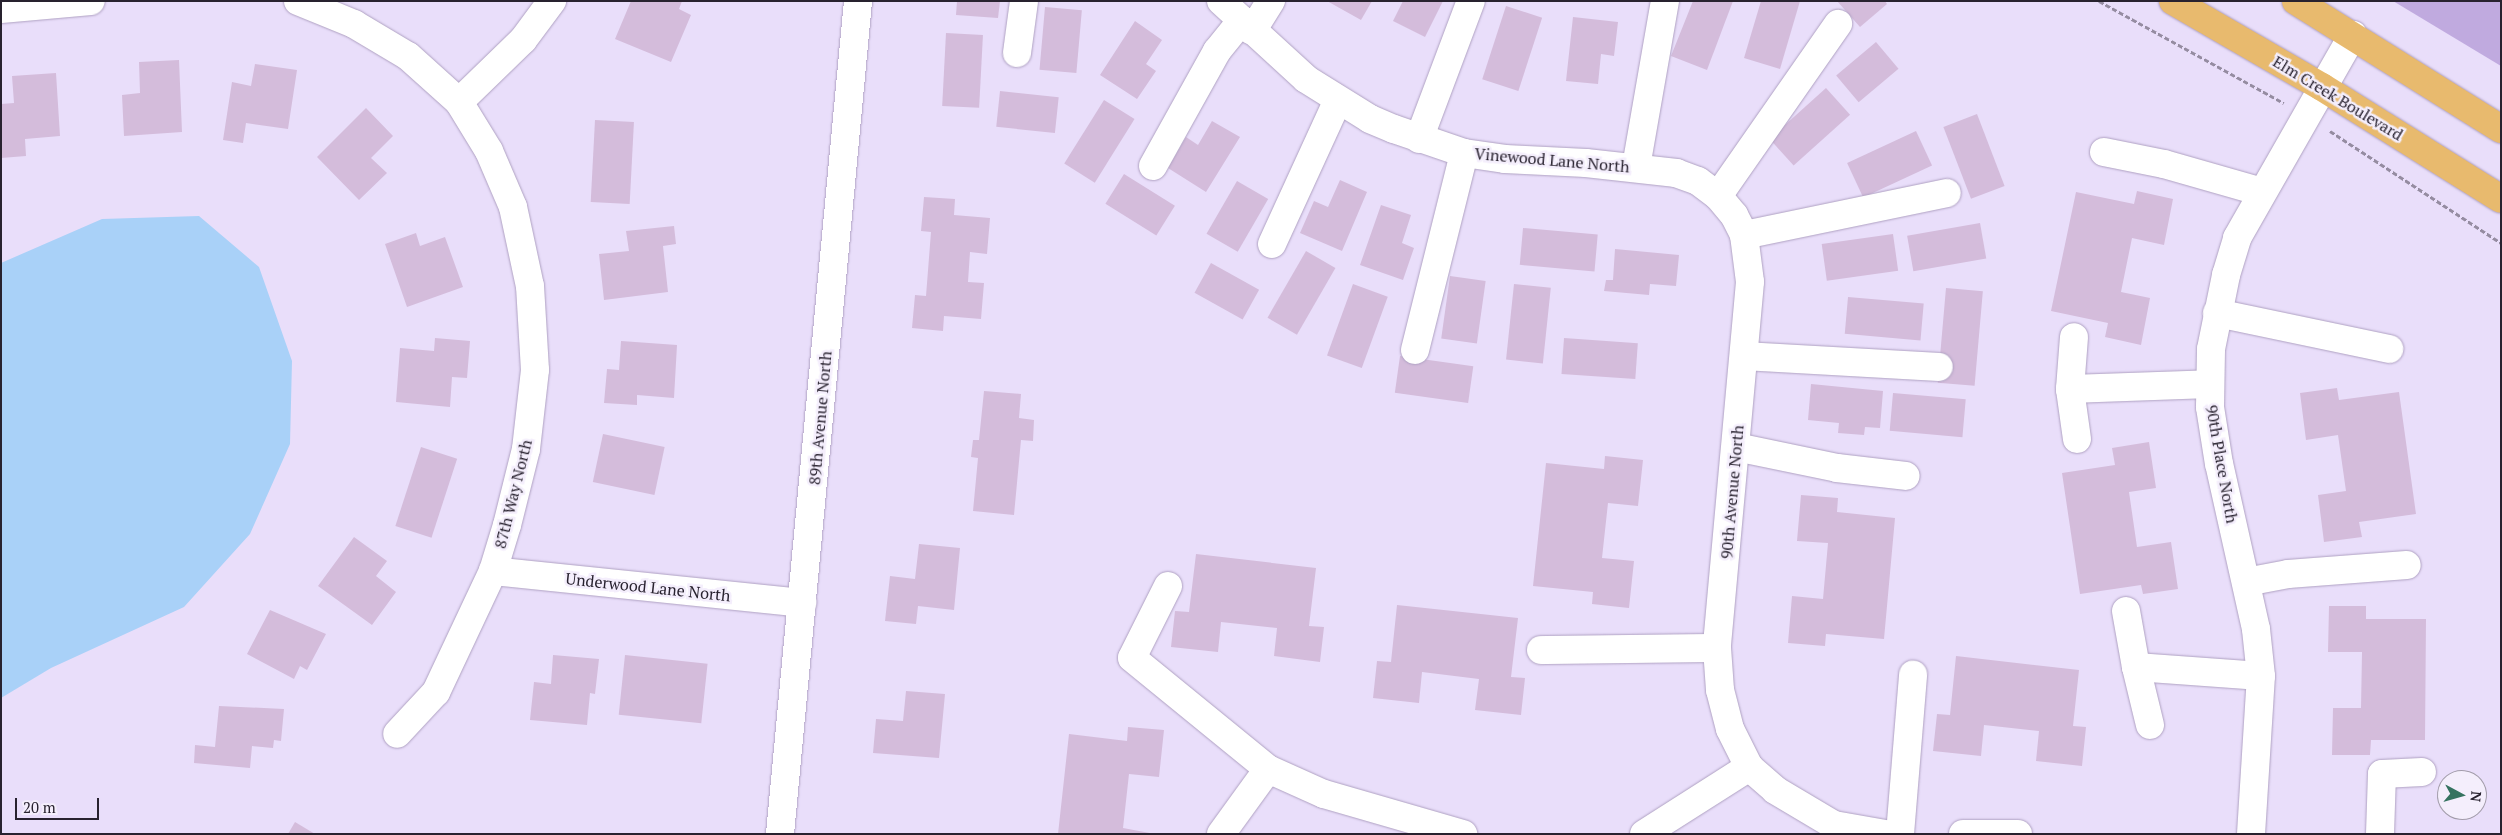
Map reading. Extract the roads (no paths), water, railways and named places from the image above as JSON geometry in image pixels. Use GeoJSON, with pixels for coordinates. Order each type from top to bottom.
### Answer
{"type":"FeatureCollection","features":[{"type":"Feature","properties":{"kind":"main road","name":"Elm Creek Boulevard"},"geometry":{"type":"LineString","coordinates":[[2173,1],[2322,87],[2501,199]]}},
{"type":"Feature","properties":{"kind":"main road"},"geometry":{"type":"LineString","coordinates":[[2296,1],[2501,129]]}},
{"type":"Feature","properties":{"kind":"street"},"geometry":{"type":"LineString","coordinates":[[1,9],[91,1]]}},
{"type":"Feature","properties":{"kind":"street","name":"87th Way North"},"geometry":{"type":"LineString","coordinates":[[298,1],[354,24],[408,56],[459,102],[489,151],[513,207],[530,286],[534,370],[526,450],[493,571],[436,692],[397,734]]}},
{"type":"Feature","properties":{"kind":"street"},"geometry":{"type":"LineString","coordinates":[[459,102],[523,40],[552,1]]}},
{"type":"Feature","properties":{"kind":"street","name":"89th Avenue North"},"geometry":{"type":"LineString","coordinates":[[780,834],[858,1]]}},
{"type":"Feature","properties":{"kind":"street"},"geometry":{"type":"LineString","coordinates":[[1017,53],[1024,1]]}},
{"type":"Feature","properties":{"kind":"street","name":"Vinewood Lane North"},"geometry":{"type":"LineString","coordinates":[[1221,1],[1306,79],[1370,118],[1419,139],[1464,153],[1505,159],[1636,167],[1676,172],[1698,181],[1732,215]]}},
{"type":"Feature","properties":{"kind":"street"},"geometry":{"type":"LineString","coordinates":[[1153,166],[1217,51],[1247,26],[1271,1]]}},
{"type":"Feature","properties":{"kind":"street"},"geometry":{"type":"LineString","coordinates":[[1419,139],[1471,1]]}},
{"type":"Feature","properties":{"kind":"street"},"geometry":{"type":"LineString","coordinates":[[1636,167],[1665,1]]}},
{"type":"Feature","properties":{"kind":"street"},"geometry":{"type":"LineString","coordinates":[[1732,215],[1838,24]]}},
{"type":"Feature","properties":{"kind":"street","name":"90th Place North"},"geometry":{"type":"LineString","coordinates":[[2251,834],[2261,676],[2246,582],[2219,464],[2210,407],[2211,348],[2217,313],[2237,238],[2353,35]]}},
{"type":"Feature","properties":{"kind":"street"},"geometry":{"type":"LineString","coordinates":[[1272,244],[1338,100]]}},
{"type":"Feature","properties":{"kind":"street"},"geometry":{"type":"LineString","coordinates":[[2104,152],[2164,164],[2262,192]]}},
{"type":"Feature","properties":{"kind":"street"},"geometry":{"type":"LineString","coordinates":[[1415,350],[1464,153]]}},
{"type":"Feature","properties":{"kind":"street"},"geometry":{"type":"LineString","coordinates":[[1732,215],[1947,193]]}},
{"type":"Feature","properties":{"kind":"street","name":"90th Avenue North"},"geometry":{"type":"LineString","coordinates":[[1732,215],[1750,282],[1717,648],[1720,690],[1730,729],[1749,767]]}},
{"type":"Feature","properties":{"kind":"street"},"geometry":{"type":"LineString","coordinates":[[2217,313],[2389,349]]}},
{"type":"Feature","properties":{"kind":"street"},"geometry":{"type":"LineString","coordinates":[[2074,337],[2070,388],[2077,439]]}},
{"type":"Feature","properties":{"kind":"street"},"geometry":{"type":"LineString","coordinates":[[1744,356],[1939,367]]}},
{"type":"Feature","properties":{"kind":"street"},"geometry":{"type":"LineString","coordinates":[[2070,388],[2210,384]]}},
{"type":"Feature","properties":{"kind":"street"},"geometry":{"type":"LineString","coordinates":[[1736,447],[1837,468],[1906,476]]}},
{"type":"Feature","properties":{"kind":"street"},"geometry":{"type":"LineString","coordinates":[[2246,582],[2288,574],[2407,565]]}},
{"type":"Feature","properties":{"kind":"street","name":"Underwood Lane North"},"geometry":{"type":"LineString","coordinates":[[493,571],[802,603]]}},
{"type":"Feature","properties":{"kind":"street"},"geometry":{"type":"LineString","coordinates":[[1168,586],[1132,658],[1268,769],[1324,794],[1448,832]]}},
{"type":"Feature","properties":{"kind":"street"},"geometry":{"type":"LineString","coordinates":[[2126,611],[2136,667],[2150,725]]}},
{"type":"Feature","properties":{"kind":"street"},"geometry":{"type":"LineString","coordinates":[[1541,650],[1717,648]]}},
{"type":"Feature","properties":{"kind":"street"},"geometry":{"type":"LineString","coordinates":[[2136,667],[2261,676]]}},
{"type":"Feature","properties":{"kind":"street"},"geometry":{"type":"LineString","coordinates":[[1900,834],[1913,675]]}},
{"type":"Feature","properties":{"kind":"street"},"geometry":{"type":"LineString","coordinates":[[1644,834],[1749,767],[1805,811],[1834,825],[1885,834]]}},
{"type":"Feature","properties":{"kind":"street"},"geometry":{"type":"LineString","coordinates":[[1222,834],[1268,769]]}},
{"type":"Feature","properties":{"kind":"street"},"geometry":{"type":"LineString","coordinates":[[2380,834],[2382,774],[2422,772]]}},
{"type":"Feature","properties":{"kind":"street"},"geometry":{"type":"LineString","coordinates":[[1962,834],[2018,834]]}},
{"type":"Feature","properties":{"kind":"water"},"geometry":{"type":"Polygon","coordinates":[[[199,216],[259,267],[292,361],[290,444],[250,534],[184,607],[51,668],[1,698],[1,263],[102,219],[199,216]]]}}]}
